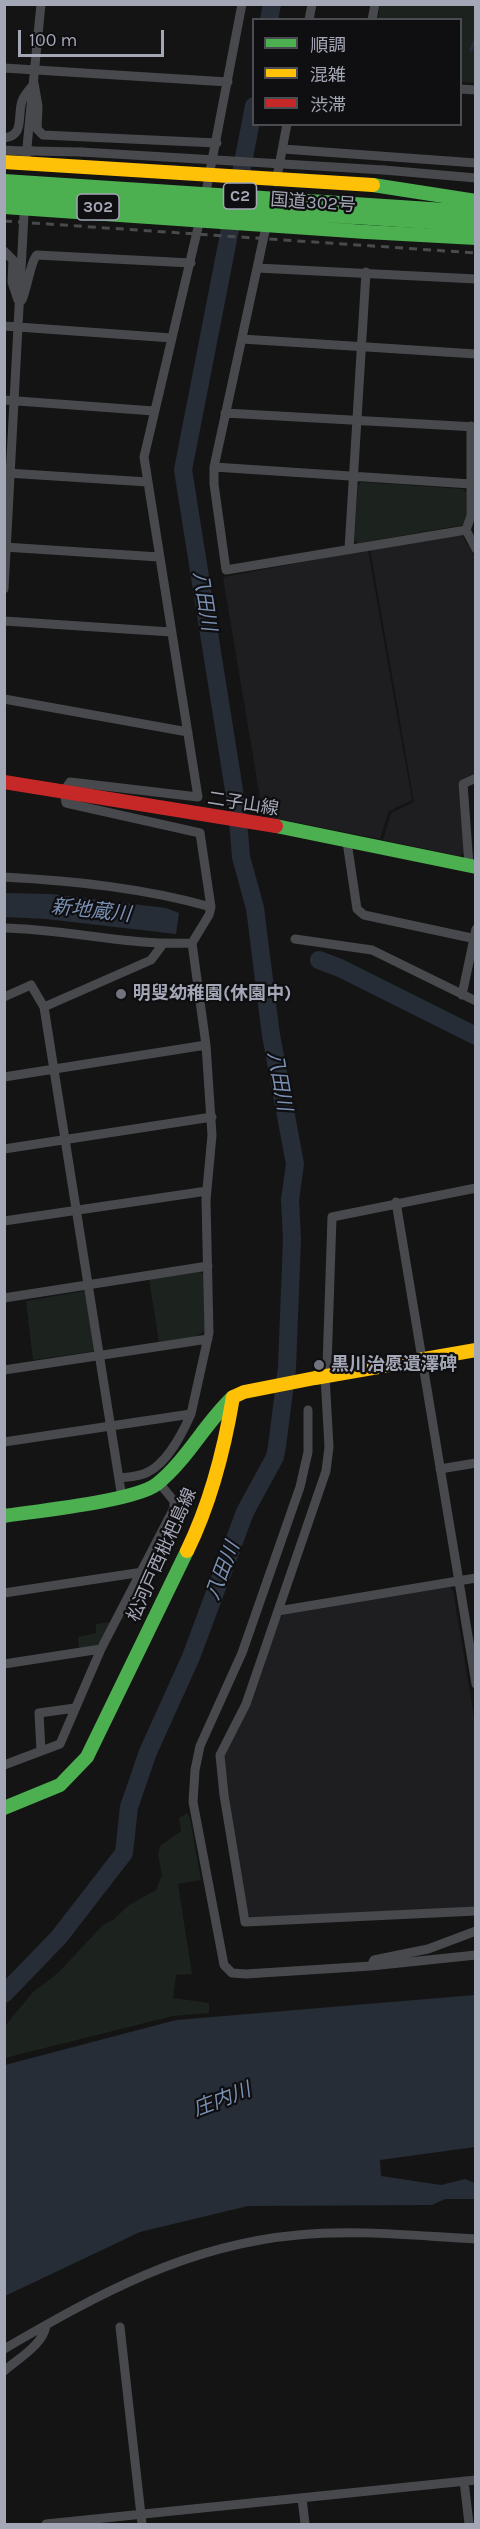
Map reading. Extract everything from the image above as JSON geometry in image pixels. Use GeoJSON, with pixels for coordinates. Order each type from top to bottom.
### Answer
{"type":"FeatureCollection","features":[{"type":"Feature","properties":{"kind":"main road"},"geometry":{"type":"LineString","coordinates":[[4,162],[373,185],[476,201]]}},
{"type":"Feature","properties":{"kind":"main road","name":"国道302号"},"geometry":{"type":"LineString","coordinates":[[4,171],[476,201]]}},
{"type":"Feature","properties":{"kind":"main road","name":"C2"},"geometry":{"type":"LineString","coordinates":[[4,181],[476,212]]}},
{"type":"Feature","properties":{"kind":"main road","name":"C2"},"geometry":{"type":"LineString","coordinates":[[4,194],[476,225]]}},
{"type":"Feature","properties":{"kind":"main road","name":"国道302号"},"geometry":{"type":"LineString","coordinates":[[4,201],[192,213],[366,228],[476,232]]}},
{"type":"Feature","properties":{"kind":"main road"},"geometry":{"type":"LineString","coordinates":[[4,207],[366,228],[476,238]]}},
{"type":"Feature","properties":{"kind":"main road","name":"二子山線"},"geometry":{"type":"LineString","coordinates":[[4,782],[257,823],[472,866]]}},
{"type":"Feature","properties":{"kind":"main road"},"geometry":{"type":"LineString","coordinates":[[4,1516],[144,1493],[160,1484],[176,1467],[217,1410],[239,1395],[320,1377],[476,1350]]}},
{"type":"Feature","properties":{"kind":"main road","name":"松河戸西枇杷島線"},"geometry":{"type":"LineString","coordinates":[[4,1808],[60,1785],[87,1757],[198,1528],[223,1454],[239,1395]]}},
{"type":"Feature","properties":{"kind":"street"},"geometry":{"type":"LineString","coordinates":[[26,160],[41,4]]}},
{"type":"Feature","properties":{"kind":"street"},"geometry":{"type":"LineString","coordinates":[[119,1478],[149,1472],[162,1461],[191,1414],[208,1339],[207,1191],[212,1117],[206,1045],[192,943],[209,915],[211,907],[200,832],[66,803],[64,791],[70,782],[198,797],[144,457],[217,143],[242,4]]}},
{"type":"Feature","properties":{"kind":"street"},"geometry":{"type":"LineString","coordinates":[[4,68],[228,82]]}},
{"type":"Feature","properties":{"kind":"street"},"geometry":{"type":"LineString","coordinates":[[4,138],[12,137],[18,131],[21,104],[34,83]]}},
{"type":"Feature","properties":{"kind":"street"},"geometry":{"type":"LineString","coordinates":[[34,83],[38,106],[37,129],[43,135],[217,143]]}},
{"type":"Feature","properties":{"kind":"street"},"geometry":{"type":"LineString","coordinates":[[287,126],[214,467],[214,484],[226,570],[466,530]]}},
{"type":"Feature","properties":{"kind":"street"},"geometry":{"type":"LineString","coordinates":[[283,149],[476,164]]}},
{"type":"Feature","properties":{"kind":"street"},"geometry":{"type":"LineString","coordinates":[[4,150],[81,152],[384,170],[476,178]]}},
{"type":"Feature","properties":{"kind":"street"},"geometry":{"type":"LineString","coordinates":[[4,589],[9,401],[19,327],[24,214]]}},
{"type":"Feature","properties":{"kind":"street"},"geometry":{"type":"LineString","coordinates":[[4,251],[13,260],[12,282],[20,305]]}},
{"type":"Feature","properties":{"kind":"street"},"geometry":{"type":"LineString","coordinates":[[20,305],[29,285],[32,260],[37,255],[191,262]]}},
{"type":"Feature","properties":{"kind":"street"},"geometry":{"type":"LineString","coordinates":[[257,268],[476,279]]}},
{"type":"Feature","properties":{"kind":"street"},"geometry":{"type":"LineString","coordinates":[[349,549],[366,272]]}},
{"type":"Feature","properties":{"kind":"street"},"geometry":{"type":"LineString","coordinates":[[4,326],[172,338]]}},
{"type":"Feature","properties":{"kind":"street"},"geometry":{"type":"LineString","coordinates":[[242,339],[476,354]]}},
{"type":"Feature","properties":{"kind":"street"},"geometry":{"type":"LineString","coordinates":[[9,401],[154,411]]}},
{"type":"Feature","properties":{"kind":"street"},"geometry":{"type":"LineString","coordinates":[[225,413],[473,426],[471,484],[473,516],[466,530]]}},
{"type":"Feature","properties":{"kind":"street"},"geometry":{"type":"LineString","coordinates":[[214,467],[471,484]]}},
{"type":"Feature","properties":{"kind":"street"},"geometry":{"type":"LineString","coordinates":[[8,473],[148,482]]}},
{"type":"Feature","properties":{"kind":"street"},"geometry":{"type":"LineString","coordinates":[[466,530],[476,549]]}},
{"type":"Feature","properties":{"kind":"street"},"geometry":{"type":"LineString","coordinates":[[6,547],[159,557]]}},
{"type":"Feature","properties":{"kind":"street"},"geometry":{"type":"LineString","coordinates":[[4,621],[171,632]]}},
{"type":"Feature","properties":{"kind":"street"},"geometry":{"type":"LineString","coordinates":[[4,699],[188,732]]}},
{"type":"Feature","properties":{"kind":"street"},"geometry":{"type":"LineString","coordinates":[[472,866],[463,784],[476,778]]}},
{"type":"Feature","properties":{"kind":"street"},"geometry":{"type":"LineString","coordinates":[[465,811],[476,810]]}},
{"type":"Feature","properties":{"kind":"street"},"geometry":{"type":"LineString","coordinates":[[347,842],[357,909],[364,915],[475,935],[462,995]]}},
{"type":"Feature","properties":{"kind":"street"},"geometry":{"type":"LineString","coordinates":[[4,877],[53,880],[171,895],[211,907]]}},
{"type":"Feature","properties":{"kind":"street"},"geometry":{"type":"LineString","coordinates":[[4,928],[32,928],[163,944],[192,943]]}},
{"type":"Feature","properties":{"kind":"street"},"geometry":{"type":"LineString","coordinates":[[295,939],[372,950],[476,1001]]}},
{"type":"Feature","properties":{"kind":"street"},"geometry":{"type":"LineString","coordinates":[[44,1007],[151,960],[163,944]]}},
{"type":"Feature","properties":{"kind":"street"},"geometry":{"type":"LineString","coordinates":[[4,997],[31,985],[44,1007],[122,1498]]}},
{"type":"Feature","properties":{"kind":"street"},"geometry":{"type":"LineString","coordinates":[[4,1077],[206,1045]]}},
{"type":"Feature","properties":{"kind":"street"},"geometry":{"type":"LineString","coordinates":[[4,1149],[212,1117]]}},
{"type":"Feature","properties":{"kind":"street"},"geometry":{"type":"LineString","coordinates":[[476,1188],[332,1216],[327,1366],[320,1377],[329,1447],[326,1471],[246,1704],[220,1755],[244,1922],[476,1911]]}},
{"type":"Feature","properties":{"kind":"street"},"geometry":{"type":"LineString","coordinates":[[4,1221],[207,1191]]}},
{"type":"Feature","properties":{"kind":"street"},"geometry":{"type":"LineString","coordinates":[[396,1203],[476,1684]]}},
{"type":"Feature","properties":{"kind":"street"},"geometry":{"type":"LineString","coordinates":[[4,1298],[208,1266]]}},
{"type":"Feature","properties":{"kind":"street"},"geometry":{"type":"LineString","coordinates":[[4,1370],[208,1339]]}},
{"type":"Feature","properties":{"kind":"street"},"geometry":{"type":"LineString","coordinates":[[308,1410],[306,1466],[243,1653],[197,1755],[193,1802],[221,1955],[228,1970],[240,1974],[370,1966],[476,1955]]}},
{"type":"Feature","properties":{"kind":"street"},"geometry":{"type":"LineString","coordinates":[[4,1442],[191,1414]]}},
{"type":"Feature","properties":{"kind":"street"},"geometry":{"type":"LineString","coordinates":[[440,1469],[476,1463]]}},
{"type":"Feature","properties":{"kind":"street"},"geometry":{"type":"LineString","coordinates":[[4,1765],[60,1744],[101,1649],[143,1572],[174,1508],[174,1501],[160,1484]]}},
{"type":"Feature","properties":{"kind":"street"},"geometry":{"type":"LineString","coordinates":[[4,1593],[143,1572]]}},
{"type":"Feature","properties":{"kind":"street"},"geometry":{"type":"LineString","coordinates":[[278,1611],[476,1578]]}},
{"type":"Feature","properties":{"kind":"street"},"geometry":{"type":"LineString","coordinates":[[4,1664],[101,1649]]}},
{"type":"Feature","properties":{"kind":"street"},"geometry":{"type":"LineString","coordinates":[[41,1751],[39,1713],[75,1708]]}},
{"type":"Feature","properties":{"kind":"street"},"geometry":{"type":"LineString","coordinates":[[370,1966],[374,1960],[428,1948],[476,1931]]}},
{"type":"Feature","properties":{"kind":"street"},"geometry":{"type":"LineString","coordinates":[[4,2349],[94,2297],[169,2264],[260,2240],[340,2233],[476,2239]]}},
{"type":"Feature","properties":{"kind":"street"},"geometry":{"type":"LineString","coordinates":[[4,2371],[36,2344],[45,2334],[46,2325]]}},
{"type":"Feature","properties":{"kind":"street"},"geometry":{"type":"LineString","coordinates":[[120,2327],[141,2520]]}},
{"type":"Feature","properties":{"kind":"street"},"geometry":{"type":"LineString","coordinates":[[46,2524],[141,2520],[302,2498],[476,2480]]}},
{"type":"Feature","properties":{"kind":"street"},"geometry":{"type":"LineString","coordinates":[[464,2481],[469,2524]]}},
{"type":"Feature","properties":{"kind":"street"},"geometry":{"type":"LineString","coordinates":[[302,2498],[305,2524]]}},
{"type":"Feature","properties":{"kind":"shaded area"},"geometry":{"type":"Polygon","coordinates":[[[380,5],[475,5],[475,83],[462,82],[462,18],[378,18],[380,5]]]}},
{"type":"Feature","properties":{"kind":"shaded area"},"geometry":{"type":"Polygon","coordinates":[[[361,482],[463,489],[466,492],[466,521],[463,525],[358,543],[354,540],[358,486],[361,482]]]}},
{"type":"Feature","properties":{"kind":"shaded area"},"geometry":{"type":"Polygon","coordinates":[[[459,535],[463,537],[475,557],[475,773],[458,782],[465,852],[459,856],[383,840],[391,813],[414,802],[370,549],[459,535]]]}},
{"type":"Feature","properties":{"kind":"shaded area"},"geometry":{"type":"Polygon","coordinates":[[[368,550],[412,800],[389,811],[380,839],[263,816],[223,577],[368,550]]]}},
{"type":"Feature","properties":{"kind":"shaded area"},"geometry":{"type":"Polygon","coordinates":[[[200,1272],[204,1275],[205,1331],[195,1337],[159,1342],[149,1279],[200,1272]]]}},
{"type":"Feature","properties":{"kind":"shaded area"},"geometry":{"type":"Polygon","coordinates":[[[85,1291],[95,1351],[33,1360],[26,1301],[85,1291]]]}},
{"type":"Feature","properties":{"kind":"shaded area"},"geometry":{"type":"Polygon","coordinates":[[[450,1587],[453,1591],[475,1723],[475,1907],[252,1918],[248,1915],[226,1785],[225,1755],[280,1619],[283,1615],[450,1587]]]}},
{"type":"Feature","properties":{"kind":"shaded area"},"geometry":{"type":"Polygon","coordinates":[[[111,1622],[100,1648],[79,1650],[78,1637],[96,1633],[96,1624],[111,1622]]]}},
{"type":"Feature","properties":{"kind":"shaded area"},"geometry":{"type":"Polygon","coordinates":[[[187,1813],[190,1818],[201,1880],[178,1884],[192,1974],[176,1975],[173,1998],[209,2003],[209,2013],[173,2016],[5,2058],[5,2026],[33,1992],[58,1973],[103,1925],[113,1920],[129,1905],[156,1890],[162,1875],[158,1854],[160,1846],[181,1831],[179,1818],[187,1813]]]}},
{"type":"Feature","properties":{"kind":"water"},"geometry":{"type":"Polygon","coordinates":[[[5,893],[51,894],[166,908],[179,913],[176,934],[46,919],[5,917],[5,893]]]}},
{"type":"Feature","properties":{"kind":"water","name":"庄内川"},"geometry":{"type":"Polygon","coordinates":[[[475,1995],[475,2147],[380,2160],[381,2176],[441,2185],[465,2179],[475,2183],[475,2199],[445,2199],[432,2205],[248,2206],[140,2232],[5,2296],[5,2065],[176,2020],[475,1995]]]}},
{"type":"Feature","properties":{"kind":"waterway","name":"八田川"},"geometry":{"type":"LineString","coordinates":[[269,18],[272,4]]}},
{"type":"Feature","properties":{"kind":"waterway"},"geometry":{"type":"LineString","coordinates":[[471,50],[476,37]]}},
{"type":"Feature","properties":{"kind":"waterway","name":"八田川"},"geometry":{"type":"LineString","coordinates":[[4,1994],[59,1937],[124,1853],[129,1807],[148,1752],[191,1657],[245,1512],[275,1457],[277,1446],[287,1368],[292,1239],[290,1200],[295,1164],[271,1035],[255,908],[241,857],[237,809],[183,470],[252,116]]}},
{"type":"Feature","properties":{"kind":"waterway","name":"新地蔵川"},"geometry":{"type":"LineString","coordinates":[[319,960],[340,968],[476,1036]]}},
{"type":"Feature","properties":{"kind":"railway"},"geometry":{"type":"LineString","coordinates":[[4,221],[476,253]]}},
{"type":"Feature","properties":{"kind":"traffic: fast"},"geometry":{"type":"LineString","coordinates":[[4,181],[476,212]]}},
{"type":"Feature","properties":{"kind":"traffic: fast"},"geometry":{"type":"LineString","coordinates":[[373,185],[476,201]]}},
{"type":"Feature","properties":{"kind":"traffic: fast"},"geometry":{"type":"LineString","coordinates":[[4,194],[476,225]]}},
{"type":"Feature","properties":{"kind":"traffic: fast"},"geometry":{"type":"LineString","coordinates":[[4,207],[366,232]]}},
{"type":"Feature","properties":{"kind":"traffic: fast"},"geometry":{"type":"LineString","coordinates":[[366,232],[476,238]]}},
{"type":"Feature","properties":{"kind":"traffic: fast"},"geometry":{"type":"LineString","coordinates":[[276,826],[476,867]]}},
{"type":"Feature","properties":{"kind":"traffic: fast"},"geometry":{"type":"LineString","coordinates":[[4,1516],[108,1500],[145,1490],[157,1484],[187,1453],[233,1397]]}},
{"type":"Feature","properties":{"kind":"traffic: fast"},"geometry":{"type":"LineString","coordinates":[[4,1808],[60,1785],[87,1757],[187,1551]]}},
{"type":"Feature","properties":{"kind":"traffic: slow"},"geometry":{"type":"LineString","coordinates":[[4,162],[373,185]]}},
{"type":"Feature","properties":{"kind":"traffic: slow"},"geometry":{"type":"LineString","coordinates":[[187,1551],[216,1476],[233,1397],[244,1392],[315,1378],[476,1350]]}},
{"type":"Feature","properties":{"kind":"traffic: jam"},"geometry":{"type":"LineString","coordinates":[[4,782],[276,826]]}},
{"type":"Feature","properties":{"kind":"place","name":"明叟幼稚園(休園中)"},"geometry":{"type":"Point","coordinates":[121,994]}},
{"type":"Feature","properties":{"kind":"place","name":"黒川治愿遺澤碑"},"geometry":{"type":"Point","coordinates":[319,1365]}}]}
